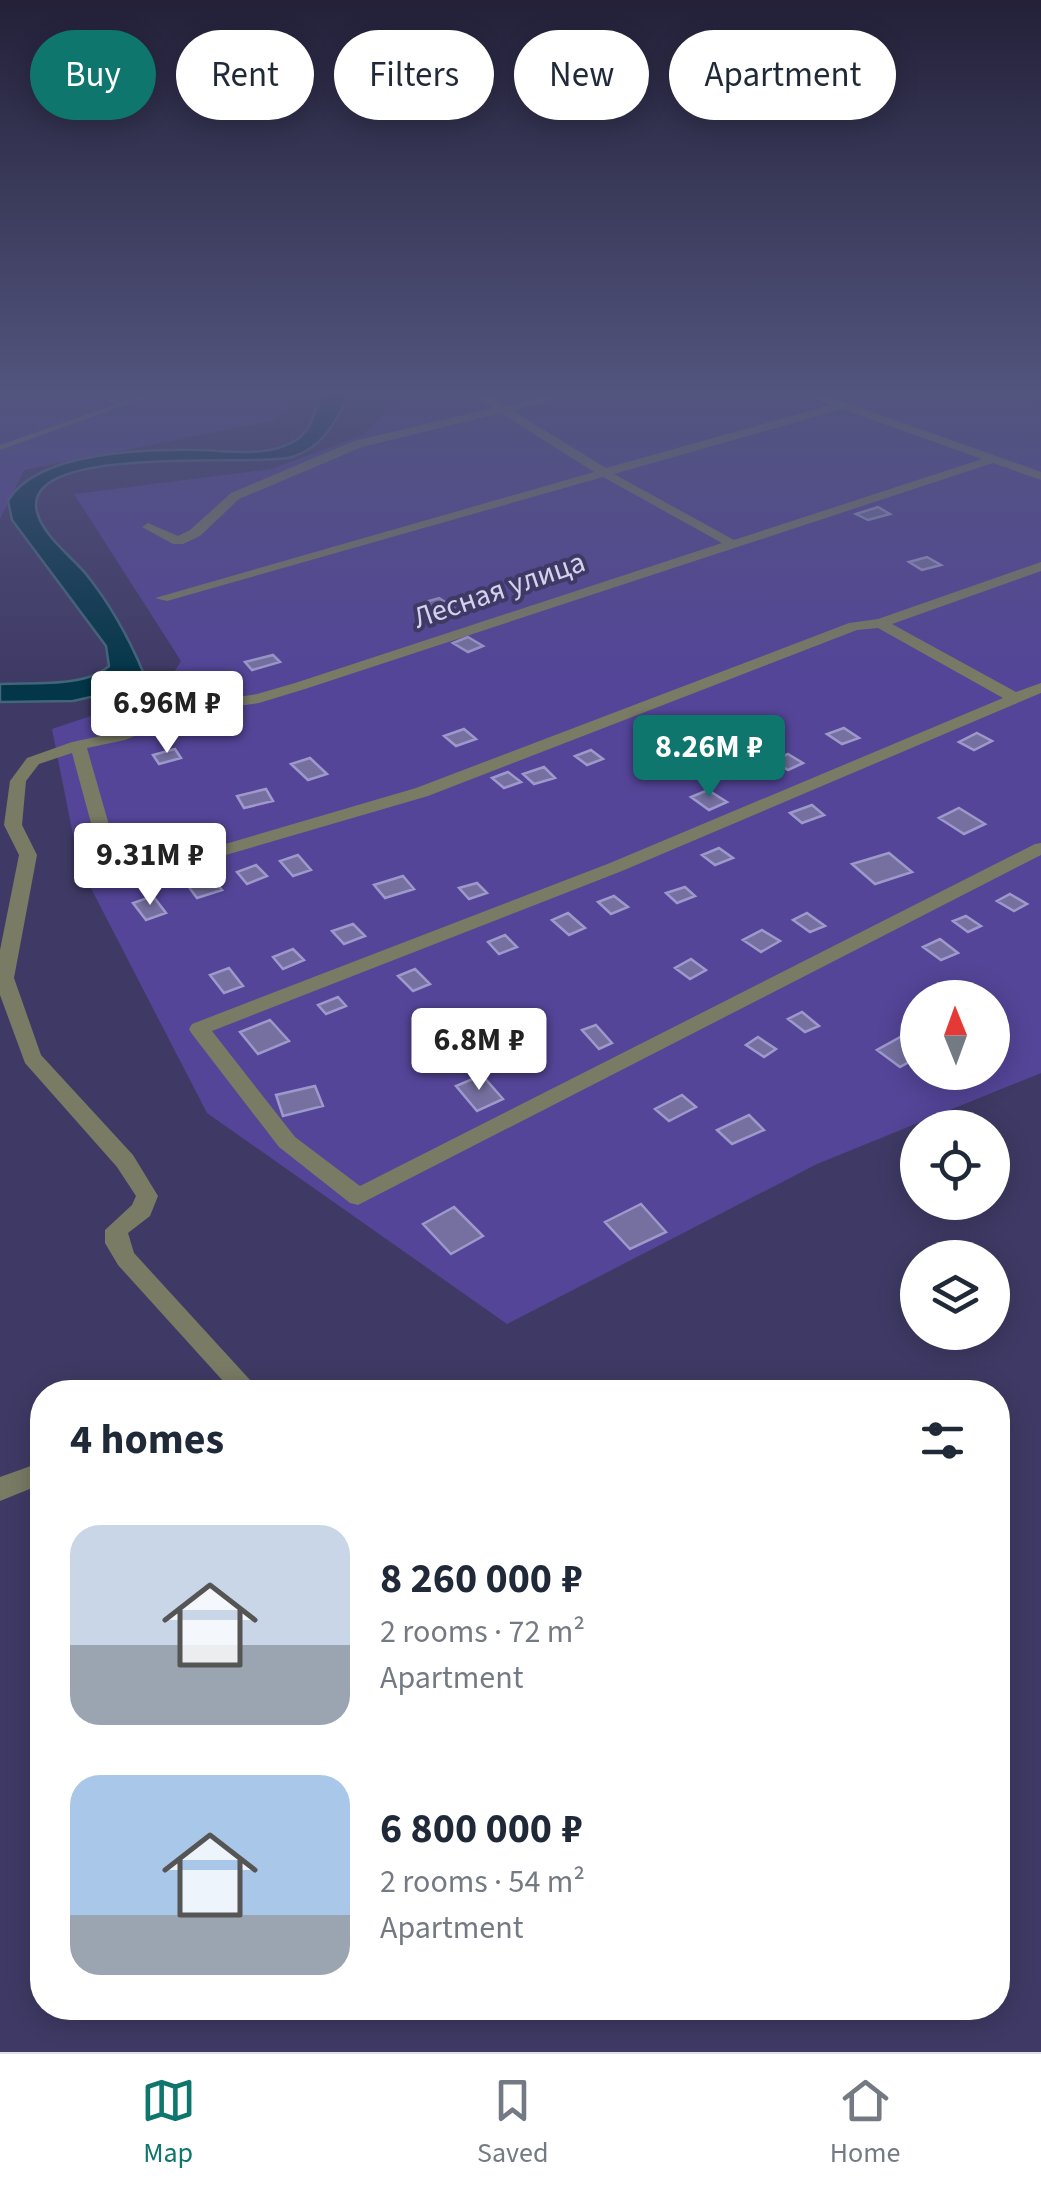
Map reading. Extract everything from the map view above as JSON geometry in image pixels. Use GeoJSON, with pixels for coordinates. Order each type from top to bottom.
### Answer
{"type":"FeatureCollection","features":[{"type":"Feature","properties":{"kind":"street"},"geometry":{"type":"LineString","coordinates":[[148,527],[178,541],[195,532],[234,496],[252,488]]}},
{"type":"Feature","properties":{"kind":"street"},"geometry":{"type":"LineString","coordinates":[[162,598],[562,488]]}},
{"type":"Feature","properties":{"kind":"street"},"geometry":{"type":"LineString","coordinates":[[631,488],[729,542]]}},
{"type":"Feature","properties":{"kind":"street","name":"Лесная улица"},"geometry":{"type":"LineString","coordinates":[[237,1380],[126,1259],[116,1230],[142,1210],[147,1196],[125,1161],[32,1058],[4,978],[28,856],[12,824],[18,781],[32,761],[119,736],[191,708],[286,690],[904,488]]}},
{"type":"Feature","properties":{"kind":"street"},"geometry":{"type":"LineString","coordinates":[[78,745],[116,882],[422,792],[854,626],[880,623],[1041,566]]}},
{"type":"Feature","properties":{"kind":"street"},"geometry":{"type":"LineString","coordinates":[[880,623],[1014,698]]}},
{"type":"Feature","properties":{"kind":"street"},"geometry":{"type":"LineString","coordinates":[[1041,688],[616,867],[199,1029],[287,1142],[358,1197],[1041,848]]}},
{"type":"Feature","properties":{"kind":"street"},"geometry":{"type":"LineString","coordinates":[[0,1490],[30,1478]]}},
{"type":"Feature","properties":{"kind":"shaded area"},"geometry":{"type":"Polygon","coordinates":[[[0,488],[15,488],[0,519],[0,488]]]}},
{"type":"Feature","properties":{"kind":"shaded area"},"geometry":{"type":"Polygon","coordinates":[[[123,488],[1041,488],[1041,1073],[1010,1086],[1010,980],[900,980],[900,1090],[999,1090],[950,1110],[900,1110],[900,1130],[817,1164],[507,1324],[207,1113],[79,865],[52,729],[162,692],[181,661],[74,494],[123,488]]]}},
{"type":"Feature","properties":{"kind":"water"},"geometry":{"type":"Polygon","coordinates":[[[19,488],[46,488],[40,492],[41,523],[86,574],[126,635],[144,674],[136,687],[73,701],[0,702],[0,684],[72,681],[109,666],[106,646],[12,520],[8,501],[19,488]]]}},
{"type":"Feature","properties":{"kind":"building"},"geometry":{"type":"Polygon","coordinates":[[[878,507],[890,514],[868,520],[856,514],[878,507]]]}},
{"type":"Feature","properties":{"kind":"building"},"geometry":{"type":"Polygon","coordinates":[[[927,557],[941,565],[922,570],[909,562],[927,557]]]}},
{"type":"Feature","properties":{"kind":"building"},"geometry":{"type":"Polygon","coordinates":[[[439,598],[453,607],[436,613],[422,603],[439,598]]]}},
{"type":"Feature","properties":{"kind":"building"},"geometry":{"type":"Polygon","coordinates":[[[468,637],[483,646],[468,652],[453,643],[468,637]]]}},
{"type":"Feature","properties":{"kind":"building"},"geometry":{"type":"Polygon","coordinates":[[[273,655],[280,662],[252,670],[245,662],[273,655]]]}},
{"type":"Feature","properties":{"kind":"building"},"geometry":{"type":"Polygon","coordinates":[[[844,728],[859,738],[842,744],[827,734],[844,728]]]}},
{"type":"Feature","properties":{"kind":"building"},"geometry":{"type":"Polygon","coordinates":[[[464,729],[476,739],[456,746],[444,736],[464,729]]]}},
{"type":"Feature","properties":{"kind":"building"},"geometry":{"type":"Polygon","coordinates":[[[977,733],[992,741],[974,750],[959,742],[977,733]]]}},
{"type":"Feature","properties":{"kind":"building"},"geometry":{"type":"Polygon","coordinates":[[[175,749],[181,758],[159,764],[153,755],[175,749]]]}},
{"type":"Feature","properties":{"kind":"building"},"geometry":{"type":"Polygon","coordinates":[[[591,750],[603,759],[587,765],[575,756],[591,750]]]}},
{"type":"Feature","properties":{"kind":"building"},"geometry":{"type":"Polygon","coordinates":[[[788,754],[803,763],[788,770],[773,761],[788,754]]]}},
{"type":"Feature","properties":{"kind":"building"},"geometry":{"type":"Polygon","coordinates":[[[310,758],[327,774],[308,780],[291,764],[310,758]]]}},
{"type":"Feature","properties":{"kind":"building"},"geometry":{"type":"Polygon","coordinates":[[[544,767],[555,778],[534,784],[523,774],[544,767]]]}},
{"type":"Feature","properties":{"kind":"building"},"geometry":{"type":"Polygon","coordinates":[[[508,772],[521,782],[504,788],[492,778],[508,772]]]}},
{"type":"Feature","properties":{"kind":"building"},"geometry":{"type":"Polygon","coordinates":[[[266,789],[273,801],[244,808],[237,796],[266,789]]]}},
{"type":"Feature","properties":{"kind":"building"},"geometry":{"type":"Polygon","coordinates":[[[708,790],[727,802],[709,810],[691,797],[708,790]]]}},
{"type":"Feature","properties":{"kind":"building"},"geometry":{"type":"Polygon","coordinates":[[[812,805],[824,815],[802,823],[790,813],[812,805]]]}},
{"type":"Feature","properties":{"kind":"building"},"geometry":{"type":"Polygon","coordinates":[[[959,808],[985,824],[964,834],[939,818],[959,808]]]}},
{"type":"Feature","properties":{"kind":"building"},"geometry":{"type":"Polygon","coordinates":[[[156,838],[161,851],[143,855],[138,842],[156,838]]]}},
{"type":"Feature","properties":{"kind":"building"},"geometry":{"type":"Polygon","coordinates":[[[719,848],[733,858],[715,865],[702,855],[719,848]]]}},
{"type":"Feature","properties":{"kind":"building"},"geometry":{"type":"Polygon","coordinates":[[[889,853],[912,872],[875,884],[852,864],[889,853]]]}},
{"type":"Feature","properties":{"kind":"building"},"geometry":{"type":"Polygon","coordinates":[[[298,855],[311,870],[293,876],[280,861],[298,855]]]}},
{"type":"Feature","properties":{"kind":"building"},"geometry":{"type":"Polygon","coordinates":[[[256,865],[267,876],[247,884],[237,872],[256,865]]]}},
{"type":"Feature","properties":{"kind":"building"},"geometry":{"type":"Polygon","coordinates":[[[403,876],[414,889],[385,898],[374,885],[403,876]]]}},
{"type":"Feature","properties":{"kind":"building"},"geometry":{"type":"Polygon","coordinates":[[[212,878],[222,890],[197,898],[188,886],[212,878]]]}},
{"type":"Feature","properties":{"kind":"building"},"geometry":{"type":"Polygon","coordinates":[[[477,883],[487,893],[469,899],[459,888],[477,883]]]}},
{"type":"Feature","properties":{"kind":"building"},"geometry":{"type":"Polygon","coordinates":[[[685,887],[695,896],[677,903],[666,893],[685,887]]]}},
{"type":"Feature","properties":{"kind":"building"},"geometry":{"type":"Polygon","coordinates":[[[1010,894],[1027,904],[1014,911],[997,901],[1010,894]]]}},
{"type":"Feature","properties":{"kind":"building"},"geometry":{"type":"Polygon","coordinates":[[[153,896],[166,913],[146,920],[133,903],[153,896]]]}},
{"type":"Feature","properties":{"kind":"building"},"geometry":{"type":"Polygon","coordinates":[[[614,896],[628,907],[611,914],[598,902],[614,896]]]}},
{"type":"Feature","properties":{"kind":"building"},"geometry":{"type":"Polygon","coordinates":[[[568,913],[585,928],[569,935],[552,920],[568,913]]]}},
{"type":"Feature","properties":{"kind":"building"},"geometry":{"type":"Polygon","coordinates":[[[807,913],[825,926],[810,932],[793,920],[807,913]]]}},
{"type":"Feature","properties":{"kind":"building"},"geometry":{"type":"Polygon","coordinates":[[[966,916],[981,926],[968,932],[953,921],[966,916]]]}},
{"type":"Feature","properties":{"kind":"building"},"geometry":{"type":"Polygon","coordinates":[[[353,924],[365,936],[344,944],[332,931],[353,924]]]}},
{"type":"Feature","properties":{"kind":"building"},"geometry":{"type":"Polygon","coordinates":[[[762,930],[780,941],[761,952],[743,940],[762,930]]]}},
{"type":"Feature","properties":{"kind":"building"},"geometry":{"type":"Polygon","coordinates":[[[505,935],[517,947],[499,954],[488,942],[505,935]]]}},
{"type":"Feature","properties":{"kind":"building"},"geometry":{"type":"Polygon","coordinates":[[[940,939],[958,953],[941,960],[923,947],[940,939]]]}},
{"type":"Feature","properties":{"kind":"building"},"geometry":{"type":"Polygon","coordinates":[[[293,949],[304,960],[283,969],[273,957],[293,949]]]}},
{"type":"Feature","properties":{"kind":"building"},"geometry":{"type":"Polygon","coordinates":[[[691,959],[706,970],[690,979],[675,968],[691,959]]]}},
{"type":"Feature","properties":{"kind":"building"},"geometry":{"type":"Polygon","coordinates":[[[229,968],[243,986],[224,993],[210,975],[229,968]]]}},
{"type":"Feature","properties":{"kind":"building"},"geometry":{"type":"Polygon","coordinates":[[[415,969],[430,984],[413,991],[398,976],[415,969]]]}},
{"type":"Feature","properties":{"kind":"building"},"geometry":{"type":"Polygon","coordinates":[[[338,997],[346,1006],[326,1014],[318,1005],[338,997]]]}},
{"type":"Feature","properties":{"kind":"building"},"geometry":{"type":"Polygon","coordinates":[[[802,1012],[819,1026],[805,1032],[788,1019],[802,1012]]]}},
{"type":"Feature","properties":{"kind":"building"},"geometry":{"type":"Polygon","coordinates":[[[270,1020],[289,1041],[258,1054],[240,1032],[270,1020]]]}},
{"type":"Feature","properties":{"kind":"building"},"geometry":{"type":"Polygon","coordinates":[[[596,1025],[612,1043],[599,1049],[582,1030],[596,1025]]]}},
{"type":"Feature","properties":{"kind":"building"},"geometry":{"type":"Polygon","coordinates":[[[758,1037],[776,1049],[764,1057],[746,1045],[758,1037]]]}},
{"type":"Feature","properties":{"kind":"building"},"geometry":{"type":"Polygon","coordinates":[[[900,1037],[900,1067],[877,1050],[900,1037]]]}},
{"type":"Feature","properties":{"kind":"building"},"geometry":{"type":"Polygon","coordinates":[[[482,1075],[503,1099],[477,1111],[456,1086],[482,1075]]]}},
{"type":"Feature","properties":{"kind":"building"},"geometry":{"type":"Polygon","coordinates":[[[315,1086],[323,1106],[283,1116],[276,1095],[315,1086]]]}},
{"type":"Feature","properties":{"kind":"building"},"geometry":{"type":"Polygon","coordinates":[[[682,1095],[696,1107],[669,1121],[655,1109],[682,1095]]]}},
{"type":"Feature","properties":{"kind":"building"},"geometry":{"type":"Polygon","coordinates":[[[749,1115],[764,1130],[732,1144],[717,1130],[749,1115]]]}},
{"type":"Feature","properties":{"kind":"building"},"geometry":{"type":"Polygon","coordinates":[[[641,1204],[666,1232],[630,1249],[605,1222],[641,1204]]]}},
{"type":"Feature","properties":{"kind":"building"},"geometry":{"type":"Polygon","coordinates":[[[454,1207],[483,1236],[451,1254],[423,1224],[454,1207]]]}}]}
